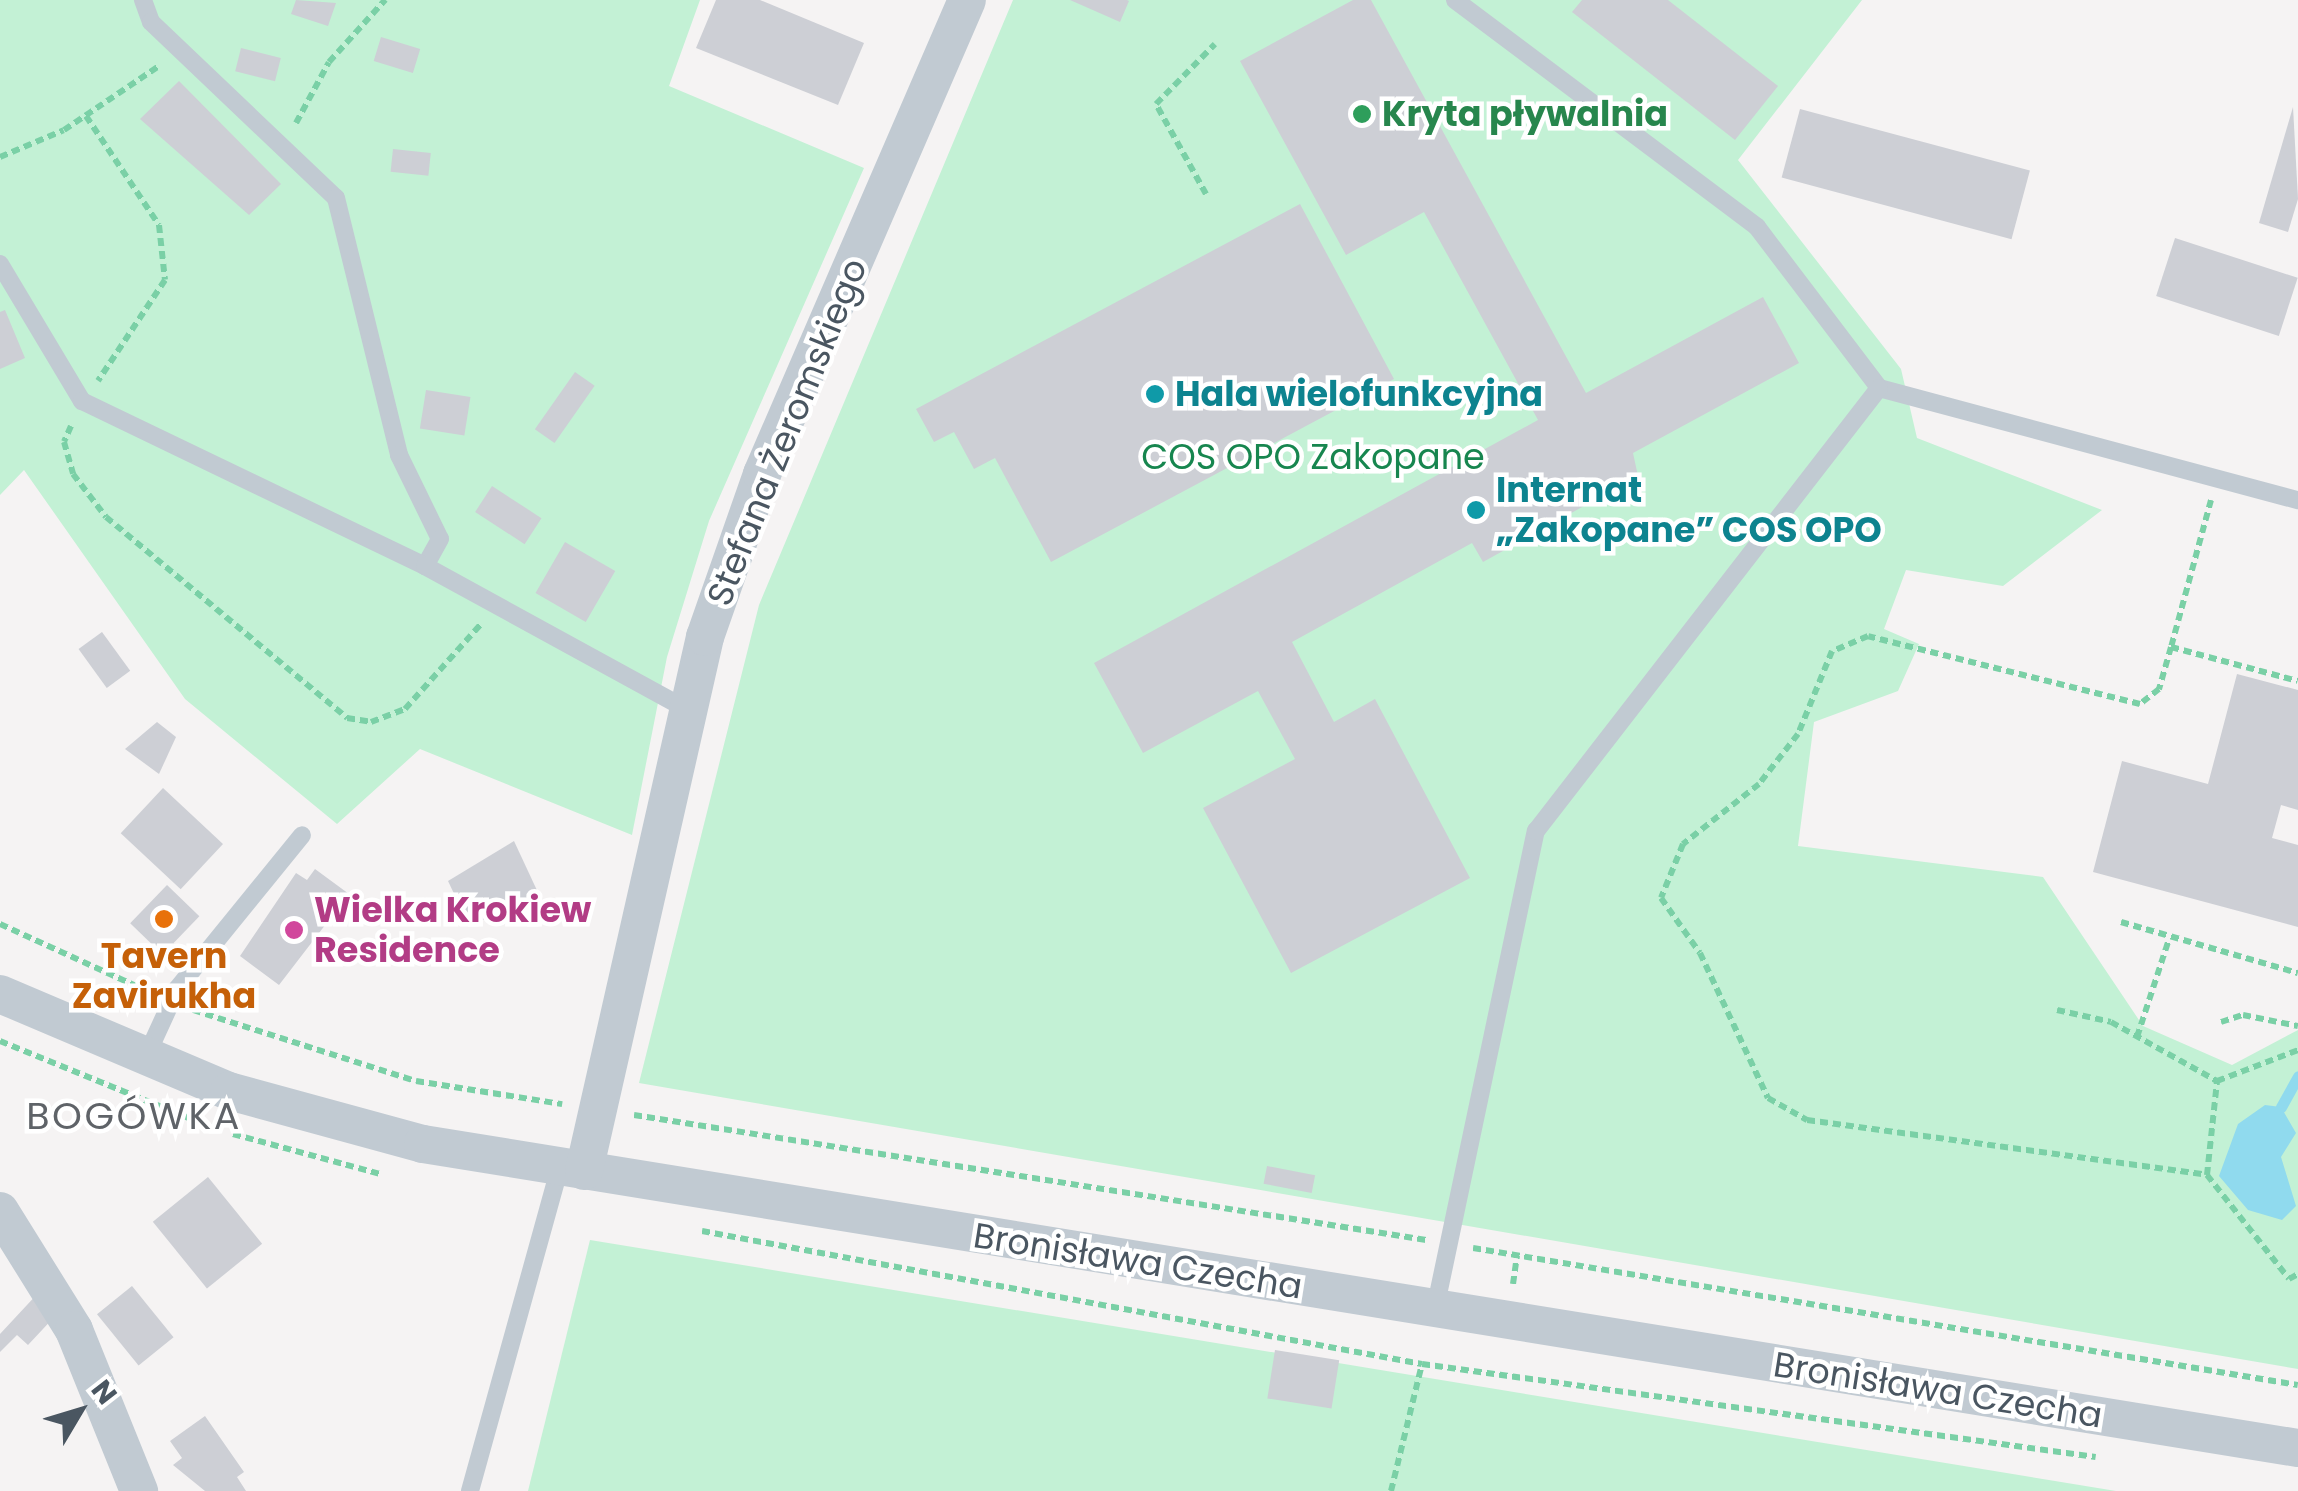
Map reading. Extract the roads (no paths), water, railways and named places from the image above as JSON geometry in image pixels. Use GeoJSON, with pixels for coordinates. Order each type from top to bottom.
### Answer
{"type":"FeatureCollection","features":[{"type":"Feature","properties":{"kind":"street","name":"Stefana Żeromskiego"},"geometry":{"type":"LineString","coordinates":[[572,1169],[594,1109],[686,709],[762,474],[968,0]]}},
{"type":"Feature","properties":{"kind":"street","name":"Bronisława Czecha"},"geometry":{"type":"LineString","coordinates":[[0,994],[144,1059],[336,1123],[572,1169],[2298,1448]]}},
{"type":"Feature","properties":{"kind":"street"},"geometry":{"type":"LineString","coordinates":[[0,1211],[74,1330],[139,1491]]}},
{"type":"Feature","properties":{"kind":"lane"},"geometry":{"type":"LineString","coordinates":[[143,0],[180,49],[336,198],[399,455],[440,539],[425,566]]}},
{"type":"Feature","properties":{"kind":"lane"},"geometry":{"type":"LineString","coordinates":[[1455,0],[1757,227],[1879,388],[2216,484],[2298,500]]}},
{"type":"Feature","properties":{"kind":"lane"},"geometry":{"type":"LineString","coordinates":[[0,264],[82,401],[425,566],[686,709]]}},
{"type":"Feature","properties":{"kind":"lane"},"geometry":{"type":"LineString","coordinates":[[1436,1309],[1536,832],[1879,388]]}},
{"type":"Feature","properties":{"kind":"lane"},"geometry":{"type":"LineString","coordinates":[[144,1059],[169,1001],[302,836]]}},
{"type":"Feature","properties":{"kind":"lane"},"geometry":{"type":"LineString","coordinates":[[470,1491],[572,1169]]}},
{"type":"Feature","properties":{"kind":"water"},"geometry":{"type":"Polygon","coordinates":[[[2265,1105],[2281,1107],[2296,1133],[2281,1157],[2296,1206],[2282,1220],[2248,1210],[2219,1176],[2238,1124],[2265,1105]]]}},
{"type":"Feature","properties":{"kind":"waterway"},"geometry":{"type":"LineString","coordinates":[[2281,1107],[2298,1076]]}},
{"type":"Feature","properties":{"kind":"place","name":"Kryta pływalnia"},"geometry":{"type":"Point","coordinates":[1362,114]}},
{"type":"Feature","properties":{"kind":"place","name":"Hala wielofunkcyjna"},"geometry":{"type":"Point","coordinates":[1155,394]}},
{"type":"Feature","properties":{"kind":"place","name":"Internat „Zakopane” COS OPO"},"geometry":{"type":"Point","coordinates":[1476,510]}},
{"type":"Feature","properties":{"kind":"place","name":"Tavern Zavirukha"},"geometry":{"type":"Point","coordinates":[164,919]}},
{"type":"Feature","properties":{"kind":"place","name":"Wielka Krokiew Residence"},"geometry":{"type":"Point","coordinates":[294,930]}},
{"type":"Feature","properties":{"kind":"district","name":"BOGÓWKA"},"geometry":{"type":"Point","coordinates":[134,1116]}},
{"type":"Feature","properties":{"kind":"park label","name":"COS OPO Zakopane"},"geometry":{"type":"Point","coordinates":[1313,457]}}]}
